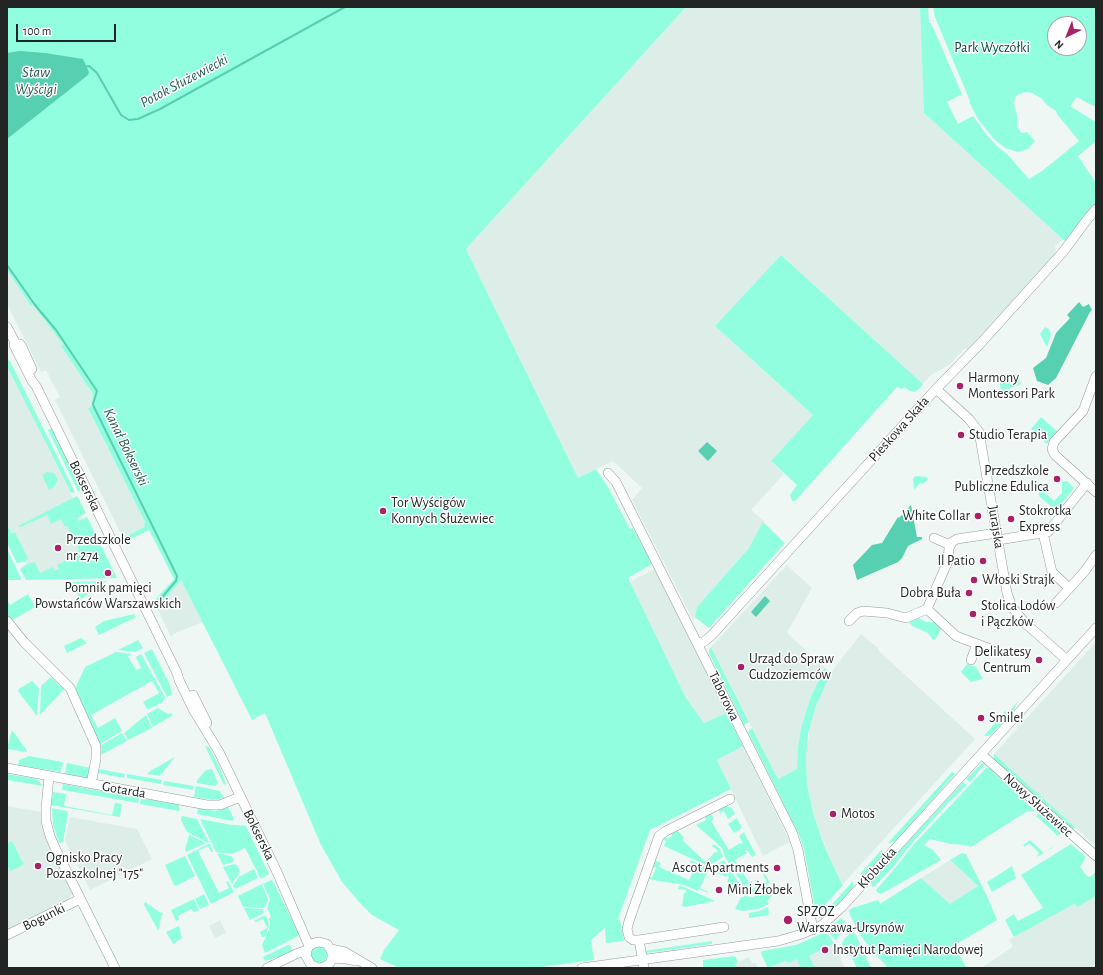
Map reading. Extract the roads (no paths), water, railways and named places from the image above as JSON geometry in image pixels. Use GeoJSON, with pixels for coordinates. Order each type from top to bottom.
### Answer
{"type":"FeatureCollection","features":[{"type":"Feature","properties":{"kind":"street","name":"Pieskowa Skała"},"geometry":{"type":"LineString","coordinates":[[698,644],[712,635],[936,389],[963,363],[1060,256],[1096,209]]}},
{"type":"Feature","properties":{"kind":"street","name":"Bokserska"},"geometry":{"type":"LineString","coordinates":[[7,327],[12,346],[18,344],[21,345],[25,353],[36,386],[177,673],[194,711],[216,746],[301,924],[310,949]]}},
{"type":"Feature","properties":{"kind":"street"},"geometry":{"type":"LineString","coordinates":[[1096,376],[1083,411],[1053,444],[1052,449],[1055,455],[1096,492]]}},
{"type":"Feature","properties":{"kind":"street","name":"Jurajska"},"geometry":{"type":"LineString","coordinates":[[936,389],[969,419],[979,432],[1006,593],[1012,608],[1025,623],[1067,660]]}},
{"type":"Feature","properties":{"kind":"street","name":"Taborowa"},"geometry":{"type":"LineString","coordinates":[[608,473],[616,482],[792,832],[798,850],[812,930]]}},
{"type":"Feature","properties":{"kind":"street"},"geometry":{"type":"LineString","coordinates":[[849,621],[857,613],[863,611],[887,613],[906,618],[927,609],[948,561],[950,545],[952,542],[957,539],[1048,532],[1086,483]]}},
{"type":"Feature","properties":{"kind":"street"},"geometry":{"type":"LineString","coordinates":[[1042,533],[1052,572],[1070,588]]}},
{"type":"Feature","properties":{"kind":"street"},"geometry":{"type":"LineString","coordinates":[[934,538],[950,545]]}},
{"type":"Feature","properties":{"kind":"street"},"geometry":{"type":"LineString","coordinates":[[1056,603],[1096,555]]}},
{"type":"Feature","properties":{"kind":"street"},"geometry":{"type":"LineString","coordinates":[[927,609],[953,634],[993,650]]}},
{"type":"Feature","properties":{"kind":"street"},"geometry":{"type":"LineString","coordinates":[[7,621],[24,642],[70,688],[96,746],[96,760],[91,784]]}},
{"type":"Feature","properties":{"kind":"street","name":"Kłobucka"},"geometry":{"type":"LineString","coordinates":[[582,968],[643,964],[778,941],[812,930],[828,920],[1096,628]]}},
{"type":"Feature","properties":{"kind":"street"},"geometry":{"type":"LineString","coordinates":[[971,660],[977,644]]}},
{"type":"Feature","properties":{"kind":"street","name":"Nowy Służewiec"},"geometry":{"type":"LineString","coordinates":[[981,754],[1096,856]]}},
{"type":"Feature","properties":{"kind":"street","name":"Gotarda"},"geometry":{"type":"LineString","coordinates":[[7,768],[212,805],[223,804],[240,797]]}},
{"type":"Feature","properties":{"kind":"street"},"geometry":{"type":"LineString","coordinates":[[49,776],[46,808],[48,830],[56,850],[115,968]]}},
{"type":"Feature","properties":{"kind":"street"},"geometry":{"type":"LineString","coordinates":[[724,927],[639,940],[633,940],[629,937],[627,929],[659,836],[730,799]]}},
{"type":"Feature","properties":{"kind":"street","name":"Bogunki"},"geometry":{"type":"LineString","coordinates":[[7,935],[80,899]]}},
{"type":"Feature","properties":{"kind":"street"},"geometry":{"type":"LineString","coordinates":[[639,940],[643,964]]}},
{"type":"Feature","properties":{"kind":"street"},"geometry":{"type":"LineString","coordinates":[[267,968],[324,943],[326,963]]}},
{"type":"Feature","properties":{"kind":"street"},"geometry":{"type":"LineString","coordinates":[[310,949],[311,965],[326,963],[345,952],[372,968]]}},
{"type":"Feature","properties":{"kind":"water","name":"Staw Wyścigi"},"geometry":{"type":"Polygon","coordinates":[[[20,51],[83,59],[89,72],[88,75],[7,139],[7,53],[20,51]]]}},
{"type":"Feature","properties":{"kind":"water"},"geometry":{"type":"Polygon","coordinates":[[[1079,302],[1083,307],[1089,304],[1092,310],[1056,378],[1048,385],[1037,381],[1033,368],[1046,358],[1056,333],[1070,318],[1067,315],[1079,302]]]}},
{"type":"Feature","properties":{"kind":"water"},"geometry":{"type":"Polygon","coordinates":[[[707,442],[717,451],[708,461],[698,451],[707,442]]]}},
{"type":"Feature","properties":{"kind":"water"},"geometry":{"type":"Polygon","coordinates":[[[911,505],[917,537],[922,537],[922,539],[908,546],[902,558],[898,562],[857,580],[853,565],[872,545],[882,543],[898,517],[899,518],[911,505]]]}},
{"type":"Feature","properties":{"kind":"water"},"geometry":{"type":"Polygon","coordinates":[[[765,596],[770,601],[756,617],[751,612],[765,596]]]}},
{"type":"Feature","properties":{"kind":"waterway","name":"Potok Służewiecki"},"geometry":{"type":"LineString","coordinates":[[84,67],[89,66],[97,73],[121,115],[129,120],[138,119],[160,109],[345,7]]}},
{"type":"Feature","properties":{"kind":"waterway","name":"Kanał Bokserski"},"geometry":{"type":"LineString","coordinates":[[7,265],[35,305],[56,330],[97,391],[93,404],[94,407],[177,576],[176,581],[157,603]]}},
{"type":"Feature","properties":{"kind":"place","name":"Harmony Montessori Park"},"geometry":{"type":"Point","coordinates":[960,386]}},
{"type":"Feature","properties":{"kind":"place","name":"Studio Terapia"},"geometry":{"type":"Point","coordinates":[961,435]}},
{"type":"Feature","properties":{"kind":"place","name":"Przedszkole Publiczne Edulica"},"geometry":{"type":"Point","coordinates":[1057,479]}},
{"type":"Feature","properties":{"kind":"place","name":"Tor Wyścigów Konnych Służewiec"},"geometry":{"type":"Point","coordinates":[383,511]}},
{"type":"Feature","properties":{"kind":"place","name":"White Collar"},"geometry":{"type":"Point","coordinates":[978,516]}},
{"type":"Feature","properties":{"kind":"place","name":"Stokrotka Express"},"geometry":{"type":"Point","coordinates":[1011,519]}},
{"type":"Feature","properties":{"kind":"place","name":"Przedszkole nr 274"},"geometry":{"type":"Point","coordinates":[58,548]}},
{"type":"Feature","properties":{"kind":"place","name":"Il Patio"},"geometry":{"type":"Point","coordinates":[983,561]}},
{"type":"Feature","properties":{"kind":"place","name":"Pomnik pamięci Powstańców Warszawskich"},"geometry":{"type":"Point","coordinates":[108,573]}},
{"type":"Feature","properties":{"kind":"place","name":"Włoski Strajk"},"geometry":{"type":"Point","coordinates":[974,580]}},
{"type":"Feature","properties":{"kind":"place","name":"Dobra Buła"},"geometry":{"type":"Point","coordinates":[969,593]}},
{"type":"Feature","properties":{"kind":"place","name":"Stolica Lodów i Pączków"},"geometry":{"type":"Point","coordinates":[973,614]}},
{"type":"Feature","properties":{"kind":"place","name":"Delikatesy Centrum"},"geometry":{"type":"Point","coordinates":[1039,660]}},
{"type":"Feature","properties":{"kind":"place","name":"Urząd do Spraw Cudzoziemców"},"geometry":{"type":"Point","coordinates":[741,667]}},
{"type":"Feature","properties":{"kind":"place","name":"Smile!"},"geometry":{"type":"Point","coordinates":[981,718]}},
{"type":"Feature","properties":{"kind":"place","name":"Motos"},"geometry":{"type":"Point","coordinates":[833,814]}},
{"type":"Feature","properties":{"kind":"place","name":"Ognisko Pracy Pozaszkolnej \"175\""},"geometry":{"type":"Point","coordinates":[38,866]}},
{"type":"Feature","properties":{"kind":"place","name":"Ascot Apartments"},"geometry":{"type":"Point","coordinates":[777,868]}},
{"type":"Feature","properties":{"kind":"place","name":"Mini Żłobek"},"geometry":{"type":"Point","coordinates":[719,890]}},
{"type":"Feature","properties":{"kind":"place","name":"SPZOZ Warszawa-Ursynów"},"geometry":{"type":"Point","coordinates":[788,920]}},
{"type":"Feature","properties":{"kind":"place","name":"Instytut Pamięci Narodowej"},"geometry":{"type":"Point","coordinates":[825,950]}},
{"type":"Feature","properties":{"kind":"park label","name":"Park Wyczółki"},"geometry":{"type":"Point","coordinates":[992,48]}}]}
